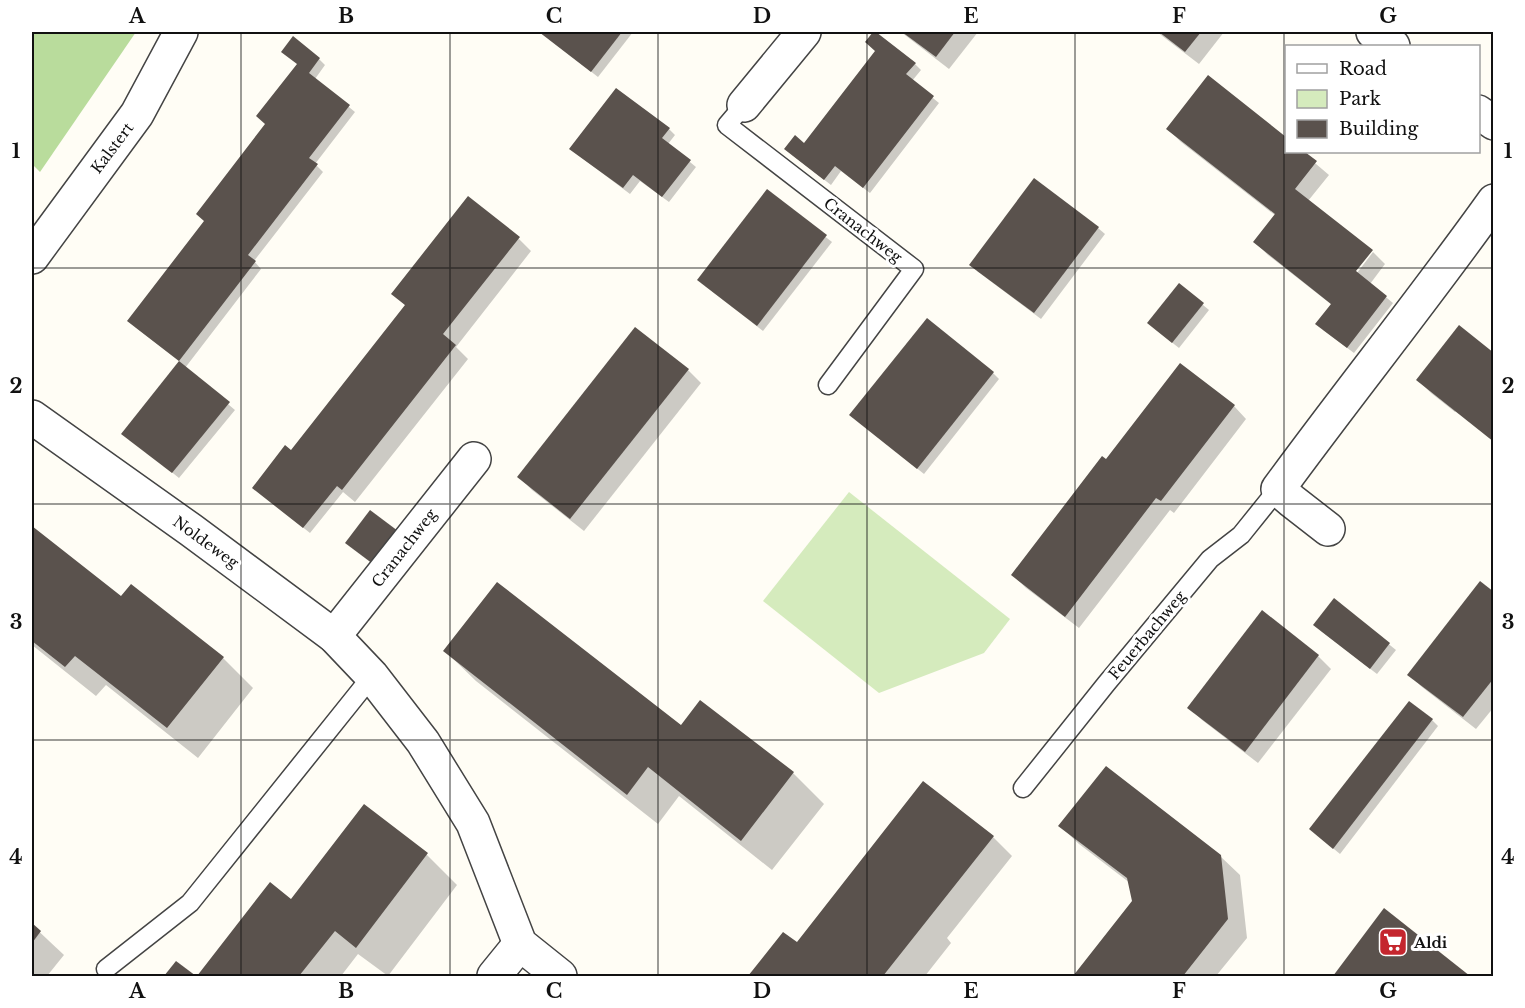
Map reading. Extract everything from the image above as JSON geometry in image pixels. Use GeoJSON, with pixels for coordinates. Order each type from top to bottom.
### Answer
{"type":"FeatureCollection","features":[{"type":"Feature","properties":{"kind":"street","name":"Kalstert"},"geometry":{"type":"LineString","coordinates":[[32,257],[137,114],[181,32]]}},
{"type":"Feature","properties":{"kind":"street","name":"Cranachweg"},"geometry":{"type":"LineString","coordinates":[[735,115],[804,32]]}},
{"type":"Feature","properties":{"kind":"street"},"geometry":{"type":"LineString","coordinates":[[1373,32],[1392,45]]}},
{"type":"Feature","properties":{"kind":"street"},"geometry":{"type":"LineString","coordinates":[[1480,113],[1494,123]]}},
{"type":"Feature","properties":{"kind":"street","name":"Feuerbachweg"},"geometry":{"type":"LineString","coordinates":[[1278,489],[1447,267],[1494,201]]}},
{"type":"Feature","properties":{"kind":"street","name":"Noldeweg"},"geometry":{"type":"LineString","coordinates":[[32,417],[334,636],[372,676],[423,742],[473,823],[520,944]]}},
{"type":"Feature","properties":{"kind":"street","name":"Cranachweg"},"geometry":{"type":"LineString","coordinates":[[334,636],[474,459]]}},
{"type":"Feature","properties":{"kind":"street"},"geometry":{"type":"LineString","coordinates":[[1278,489],[1328,529]]}},
{"type":"Feature","properties":{"kind":"street"},"geometry":{"type":"LineString","coordinates":[[494,976],[520,944],[560,976]]}},
{"type":"Feature","properties":{"kind":"lane","name":"Cranachweg"},"geometry":{"type":"LineString","coordinates":[[735,115],[914,269],[828,385]]}},
{"type":"Feature","properties":{"kind":"lane","name":"Feuerbachweg"},"geometry":{"type":"LineString","coordinates":[[1023,788],[1210,559],[1241,534],[1278,489]]}},
{"type":"Feature","properties":{"kind":"lane"},"geometry":{"type":"LineString","coordinates":[[106,969],[190,903],[372,676]]}},
{"type":"Feature","properties":{"kind":"green space"},"geometry":{"type":"Polygon","coordinates":[[[32,32],[136,32],[40,172],[32,164],[32,32]]]}},
{"type":"Feature","properties":{"kind":"green space"},"geometry":{"type":"Polygon","coordinates":[[[849,492],[1010,619],[984,653],[879,693],[763,601],[849,492]]]}},
{"type":"Feature","properties":{"kind":"building"},"geometry":{"type":"Polygon","coordinates":[[[539,32],[622,32],[591,72],[539,32]]]}},
{"type":"Feature","properties":{"kind":"building"},"geometry":{"type":"Polygon","coordinates":[[[873,32],[916,63],[906,74],[934,96],[863,188],[835,166],[824,180],[784,149],[795,135],[804,143],[875,51],[865,42],[873,32]]]}},
{"type":"Feature","properties":{"kind":"building"},"geometry":{"type":"Polygon","coordinates":[[[902,32],[955,32],[936,57],[902,32]]]}},
{"type":"Feature","properties":{"kind":"building"},"geometry":{"type":"Polygon","coordinates":[[[1159,32],[1201,32],[1185,52],[1159,32]]]}},
{"type":"Feature","properties":{"kind":"building"},"geometry":{"type":"Polygon","coordinates":[[[293,36],[320,58],[309,73],[350,105],[309,158],[318,164],[248,255],[256,261],[179,361],[127,321],[204,221],[196,214],[265,124],[256,116],[297,64],[281,52],[293,36]]]}},
{"type":"Feature","properties":{"kind":"building"},"geometry":{"type":"Polygon","coordinates":[[[1208,75],[1285,136],[1285,153],[1306,153],[1317,161],[1295,189],[1373,250],[1356,271],[1387,296],[1347,348],[1315,324],[1331,304],[1253,242],[1275,214],[1166,129],[1208,75]]]}},
{"type":"Feature","properties":{"kind":"building"},"geometry":{"type":"Polygon","coordinates":[[[616,88],[670,128],[662,138],[691,160],[662,197],[633,175],[623,188],[569,149],[616,88]]]}},
{"type":"Feature","properties":{"kind":"building"},"geometry":{"type":"Polygon","coordinates":[[[1034,178],[1099,227],[1034,313],[969,265],[1034,178]]]}},
{"type":"Feature","properties":{"kind":"building"},"geometry":{"type":"Polygon","coordinates":[[[767,189],[827,235],[757,326],[697,280],[767,189]]]}},
{"type":"Feature","properties":{"kind":"building"},"geometry":{"type":"Polygon","coordinates":[[[468,196],[520,237],[443,334],[456,345],[342,490],[337,486],[303,528],[252,488],[285,445],[291,450],[405,305],[391,294],[468,196]]]}},
{"type":"Feature","properties":{"kind":"building"},"geometry":{"type":"Polygon","coordinates":[[[1179,283],[1204,303],[1172,343],[1147,323],[1179,283]]]}},
{"type":"Feature","properties":{"kind":"building"},"geometry":{"type":"Polygon","coordinates":[[[927,318],[994,372],[917,469],[849,415],[927,318]]]}},
{"type":"Feature","properties":{"kind":"building"},"geometry":{"type":"Polygon","coordinates":[[[1459,325],[1494,353],[1494,442],[1416,380],[1459,325]]]}},
{"type":"Feature","properties":{"kind":"building"},"geometry":{"type":"Polygon","coordinates":[[[635,327],[689,369],[570,519],[517,477],[635,327]]]}},
{"type":"Feature","properties":{"kind":"building"},"geometry":{"type":"Polygon","coordinates":[[[179,361],[230,402],[172,473],[121,434],[179,361]]]}},
{"type":"Feature","properties":{"kind":"building"},"geometry":{"type":"Polygon","coordinates":[[[1180,363],[1235,405],[1161,501],[1156,498],[1065,617],[1011,575],[1102,456],[1106,459],[1180,363]]]}},
{"type":"Feature","properties":{"kind":"building"},"geometry":{"type":"Polygon","coordinates":[[[370,510],[398,531],[373,564],[345,543],[370,510]]]}},
{"type":"Feature","properties":{"kind":"building"},"geometry":{"type":"Polygon","coordinates":[[[32,526],[121,596],[131,584],[224,657],[167,728],[75,656],[65,667],[32,641],[32,526]]]}},
{"type":"Feature","properties":{"kind":"building"},"geometry":{"type":"Polygon","coordinates":[[[1480,581],[1494,592],[1494,678],[1463,717],[1407,675],[1480,581]]]}},
{"type":"Feature","properties":{"kind":"building"},"geometry":{"type":"Polygon","coordinates":[[[497,582],[681,725],[700,700],[794,772],[741,841],[648,767],[627,795],[443,651],[497,582]]]}},
{"type":"Feature","properties":{"kind":"building"},"geometry":{"type":"Polygon","coordinates":[[[1334,598],[1390,643],[1370,669],[1313,625],[1334,598]]]}},
{"type":"Feature","properties":{"kind":"building"},"geometry":{"type":"Polygon","coordinates":[[[1262,610],[1319,655],[1245,752],[1187,708],[1262,610]]]}},
{"type":"Feature","properties":{"kind":"building"},"geometry":{"type":"Polygon","coordinates":[[[1409,701],[1433,719],[1333,849],[1309,829],[1409,701]]]}},
{"type":"Feature","properties":{"kind":"building"},"geometry":{"type":"Polygon","coordinates":[[[1106,766],[1221,855],[1228,919],[1183,976],[1073,976],[1132,901],[1127,878],[1058,826],[1106,766]]]}},
{"type":"Feature","properties":{"kind":"building"},"geometry":{"type":"Polygon","coordinates":[[[923,781],[994,836],[883,976],[748,976],[783,932],[797,942],[923,781]]]}},
{"type":"Feature","properties":{"kind":"building"},"geometry":{"type":"Polygon","coordinates":[[[364,804],[428,853],[356,948],[335,931],[299,976],[197,976],[270,882],[291,899],[364,804]]]}},
{"type":"Feature","properties":{"kind":"building","name":"Aldi"},"geometry":{"type":"Polygon","coordinates":[[[1384,908],[1470,976],[1333,976],[1384,908]]]}},
{"type":"Feature","properties":{"kind":"building"},"geometry":{"type":"Polygon","coordinates":[[[32,923],[41,931],[32,943],[32,923]]]}},
{"type":"Feature","properties":{"kind":"building"},"geometry":{"type":"Polygon","coordinates":[[[176,961],[196,976],[164,976],[176,961]]]}},
{"type":"Feature","properties":{"kind":"place","name":"Aldi"},"geometry":{"type":"Point","coordinates":[1393,942]}}]}
